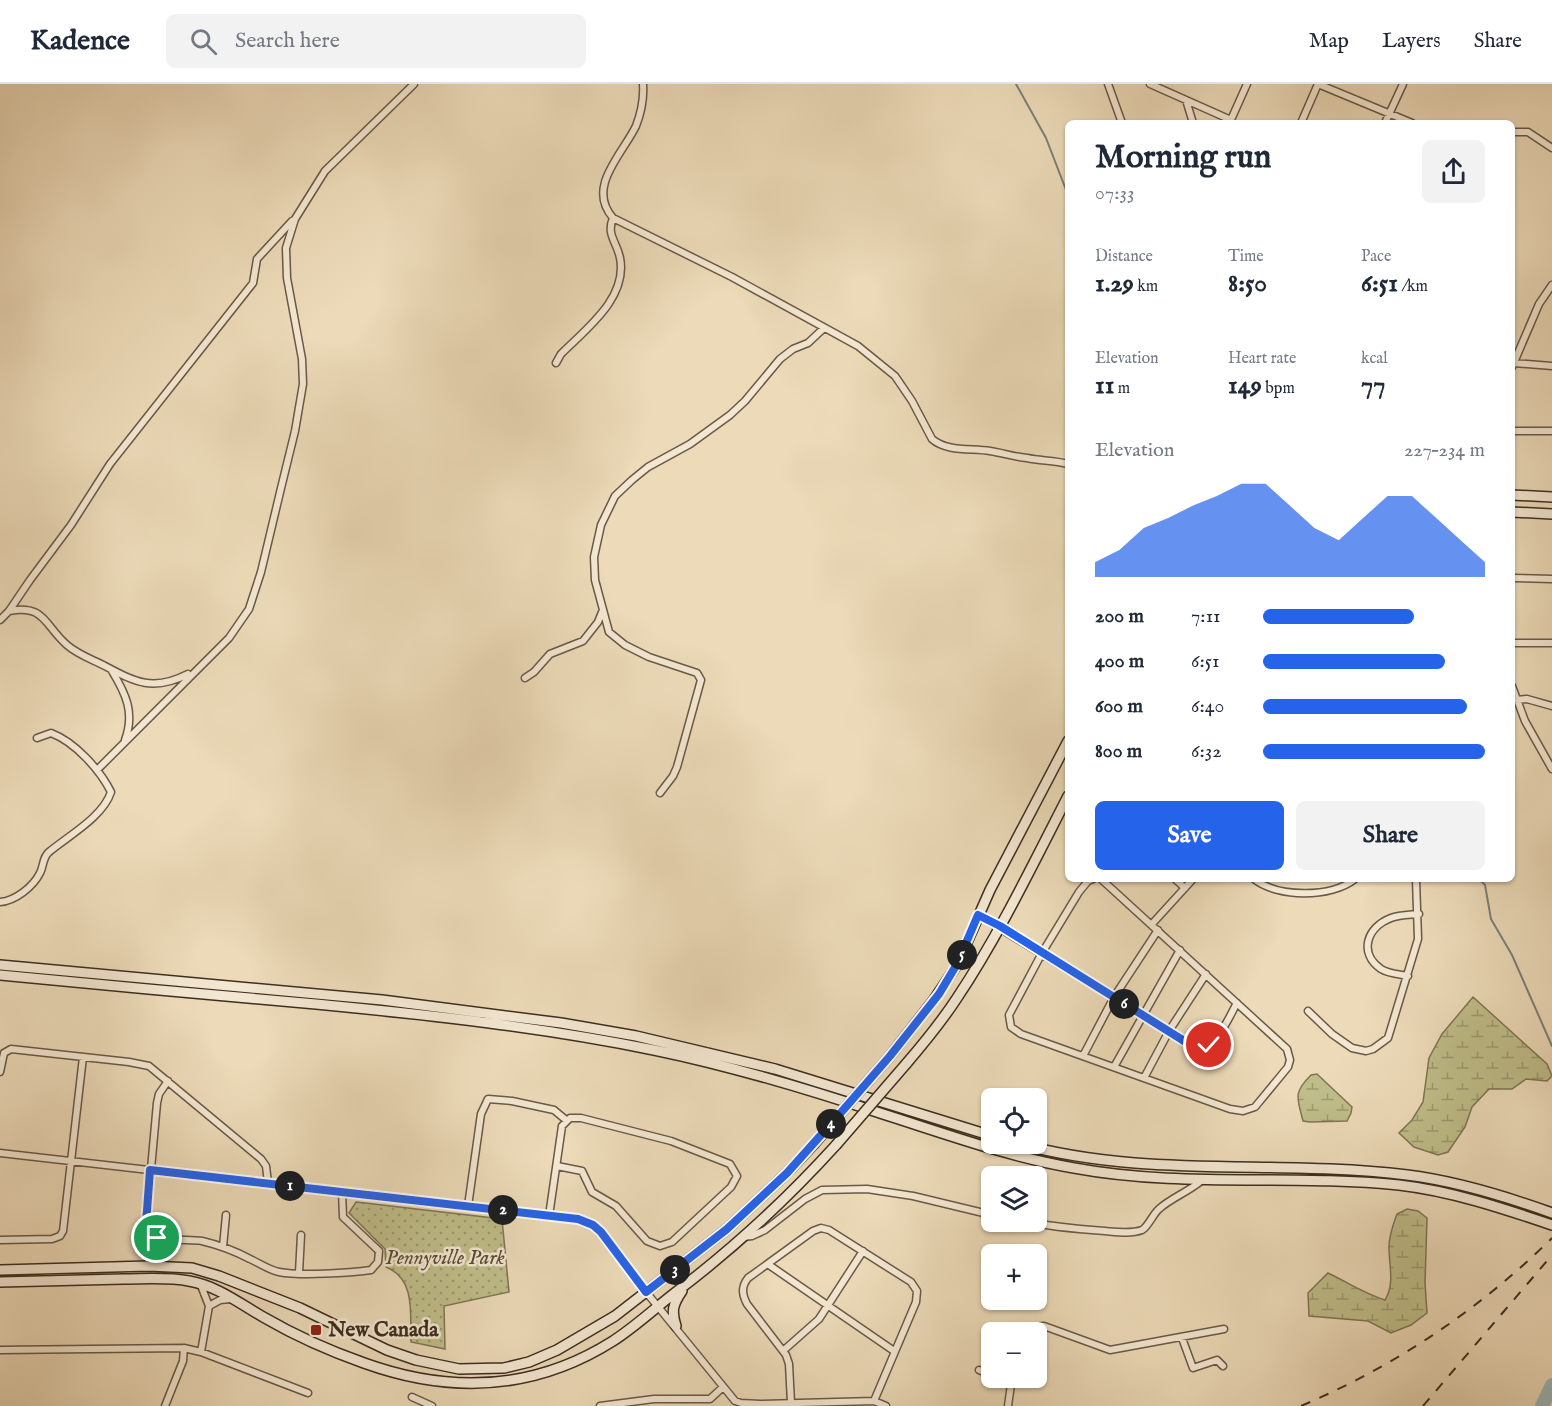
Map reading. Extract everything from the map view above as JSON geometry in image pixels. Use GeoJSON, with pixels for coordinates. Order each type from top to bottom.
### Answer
{"type":"FeatureCollection","features":[{"type":"Feature","properties":{"kind":"main road"},"geometry":{"type":"LineString","coordinates":[[1515,495],[1552,497]]}},
{"type":"Feature","properties":{"kind":"main road"},"geometry":{"type":"LineString","coordinates":[[1515,512],[1552,514]]}},
{"type":"Feature","properties":{"kind":"main road"},"geometry":{"type":"LineString","coordinates":[[0,1270],[149,1266],[192,1268],[293,1305],[404,1356],[446,1367],[473,1370],[504,1368],[546,1355],[571,1344],[615,1316],[727,1229],[787,1173],[890,1056],[951,975],[1011,848],[1065,747]]}},
{"type":"Feature","properties":{"kind":"main road"},"geometry":{"type":"LineString","coordinates":[[0,1282],[162,1279],[200,1283],[234,1299],[279,1326],[360,1362],[411,1377],[459,1384],[496,1383],[528,1377],[570,1363],[614,1340],[686,1284],[792,1193],[836,1145],[906,1064],[955,1001],[1000,926],[1065,802]]}},
{"type":"Feature","properties":{"kind":"main road"},"geometry":{"type":"LineString","coordinates":[[0,965],[382,1000],[561,1023],[636,1036],[776,1069],[981,1133]]}},
{"type":"Feature","properties":{"kind":"main road"},"geometry":{"type":"LineString","coordinates":[[0,975],[389,1011],[555,1032],[653,1050],[752,1074],[1030,1159],[1157,1179],[1339,1181],[1402,1186],[1454,1195],[1552,1225]]}},
{"type":"Feature","properties":{"kind":"main road"},"geometry":{"type":"LineString","coordinates":[[1047,1150],[1129,1164],[1355,1170],[1408,1175],[1498,1194],[1552,1213]]}},
{"type":"Feature","properties":{"kind":"main road"},"geometry":{"type":"LineString","coordinates":[[676,1326],[672,1314],[673,1307],[686,1284]]}},
{"type":"Feature","properties":{"kind":"street"},"geometry":{"type":"LineString","coordinates":[[0,620],[9,611],[71,525],[110,464],[253,283],[257,259],[295,219],[325,171],[414,84]]}},
{"type":"Feature","properties":{"kind":"street"},"geometry":{"type":"LineString","coordinates":[[643,84],[639,117],[606,176],[603,187],[604,204],[614,218],[732,277],[858,346],[891,372],[912,401],[932,439],[938,443],[955,448],[987,450],[1026,459],[1065,463]]}},
{"type":"Feature","properties":{"kind":"street"},"geometry":{"type":"LineString","coordinates":[[1108,84],[1121,120]]}},
{"type":"Feature","properties":{"kind":"street"},"geometry":{"type":"LineString","coordinates":[[1150,84],[1228,120]]}},
{"type":"Feature","properties":{"kind":"street"},"geometry":{"type":"LineString","coordinates":[[1230,120],[1247,84]]}},
{"type":"Feature","properties":{"kind":"street"},"geometry":{"type":"LineString","coordinates":[[1302,120],[1318,84],[1405,120]]}},
{"type":"Feature","properties":{"kind":"street"},"geometry":{"type":"LineString","coordinates":[[1386,120],[1403,84]]}},
{"type":"Feature","properties":{"kind":"street"},"geometry":{"type":"LineString","coordinates":[[1186,99],[1192,120]]}},
{"type":"Feature","properties":{"kind":"street"},"geometry":{"type":"LineString","coordinates":[[1515,132],[1527,132],[1552,148]]}},
{"type":"Feature","properties":{"kind":"street"},"geometry":{"type":"LineString","coordinates":[[556,363],[561,354],[610,304],[617,289],[621,267],[618,250],[610,231],[614,218]]}},
{"type":"Feature","properties":{"kind":"street"},"geometry":{"type":"LineString","coordinates":[[98,769],[229,638],[249,609],[261,572],[295,431],[303,384],[302,359],[287,278],[286,258],[286,248],[295,219]]}},
{"type":"Feature","properties":{"kind":"street"},"geometry":{"type":"LineString","coordinates":[[1515,360],[1539,304],[1552,285]]}},
{"type":"Feature","properties":{"kind":"street"},"geometry":{"type":"LineString","coordinates":[[660,793],[677,767],[701,680],[697,673],[649,657],[609,632],[595,580],[594,557],[601,525],[615,496],[648,467],[690,444],[730,415],[745,401],[780,358],[808,343],[824,328]]}},
{"type":"Feature","properties":{"kind":"street"},"geometry":{"type":"LineString","coordinates":[[1515,365],[1552,366]]}},
{"type":"Feature","properties":{"kind":"street"},"geometry":{"type":"LineString","coordinates":[[1515,431],[1552,431]]}},
{"type":"Feature","properties":{"kind":"street"},"geometry":{"type":"LineString","coordinates":[[1515,578],[1552,579]]}},
{"type":"Feature","properties":{"kind":"street"},"geometry":{"type":"LineString","coordinates":[[9,611],[31,609],[39,614],[72,650],[132,681],[162,684],[194,671]]}},
{"type":"Feature","properties":{"kind":"street"},"geometry":{"type":"LineString","coordinates":[[525,678],[534,672],[550,654],[583,641],[598,622],[602,611]]}},
{"type":"Feature","properties":{"kind":"street"},"geometry":{"type":"LineString","coordinates":[[1515,643],[1552,643]]}},
{"type":"Feature","properties":{"kind":"street"},"geometry":{"type":"LineString","coordinates":[[112,670],[124,691],[129,708],[130,719],[123,743]]}},
{"type":"Feature","properties":{"kind":"street"},"geometry":{"type":"LineString","coordinates":[[1515,694],[1525,721],[1552,770]]}},
{"type":"Feature","properties":{"kind":"street"},"geometry":{"type":"LineString","coordinates":[[1517,700],[1527,699],[1552,706]]}},
{"type":"Feature","properties":{"kind":"street"},"geometry":{"type":"LineString","coordinates":[[0,902],[18,896],[32,884],[41,872],[47,853],[59,847],[104,807],[111,792],[98,769],[60,736],[51,733],[37,738]]}},
{"type":"Feature","properties":{"kind":"street"},"geometry":{"type":"LineString","coordinates":[[1087,882],[1042,953],[1010,1011],[1010,1025],[1017,1033],[1230,1108],[1249,1110],[1257,1106],[1288,1067],[1287,1049],[1104,882]]}},
{"type":"Feature","properties":{"kind":"street"},"geometry":{"type":"LineString","coordinates":[[1178,882],[1185,888]]}},
{"type":"Feature","properties":{"kind":"street"},"geometry":{"type":"LineString","coordinates":[[1152,924],[1190,882]]}},
{"type":"Feature","properties":{"kind":"street"},"geometry":{"type":"LineString","coordinates":[[1259,882],[1275,891],[1294,894],[1320,892],[1351,882]]}},
{"type":"Feature","properties":{"kind":"street"},"geometry":{"type":"LineString","coordinates":[[1308,1011],[1332,1034],[1352,1048],[1366,1051],[1373,1049],[1391,1034],[1418,939],[1416,882]]}},
{"type":"Feature","properties":{"kind":"street"},"geometry":{"type":"LineString","coordinates":[[1408,976],[1390,973],[1377,965],[1370,956],[1368,940],[1374,929],[1390,918],[1419,914]]}},
{"type":"Feature","properties":{"kind":"street"},"geometry":{"type":"LineString","coordinates":[[978,915],[1000,926],[1193,1046],[1205,1046],[1217,1037],[1237,1003]]}},
{"type":"Feature","properties":{"kind":"street"},"geometry":{"type":"LineString","coordinates":[[1083,1056],[1114,997],[1158,930]]}},
{"type":"Feature","properties":{"kind":"street"},"geometry":{"type":"LineString","coordinates":[[1114,1067],[1180,950]]}},
{"type":"Feature","properties":{"kind":"street"},"geometry":{"type":"LineString","coordinates":[[1144,1078],[1169,1031],[1206,974]]}},
{"type":"Feature","properties":{"kind":"street"},"geometry":{"type":"LineString","coordinates":[[0,1071],[4,1053],[11,1049],[145,1065],[168,1081],[264,1161],[268,1183]]}},
{"type":"Feature","properties":{"kind":"street"},"geometry":{"type":"LineString","coordinates":[[0,1240],[52,1239],[62,1233],[66,1216],[83,1057]]}},
{"type":"Feature","properties":{"kind":"street"},"geometry":{"type":"LineString","coordinates":[[168,1081],[159,1094],[157,1103],[146,1224],[149,1234],[157,1238],[194,1240],[223,1247],[276,1271],[299,1273],[366,1270],[376,1265],[379,1257],[378,1249],[343,1217],[342,1191]]}},
{"type":"Feature","properties":{"kind":"street"},"geometry":{"type":"LineString","coordinates":[[468,1206],[481,1113],[488,1099],[505,1100],[554,1110],[566,1120]]}},
{"type":"Feature","properties":{"kind":"street"},"geometry":{"type":"LineString","coordinates":[[549,1216],[562,1126],[570,1118],[581,1118],[671,1141],[730,1164],[735,1170],[736,1179],[672,1242],[660,1246],[647,1241],[616,1206],[592,1192],[582,1171],[557,1166]]}},
{"type":"Feature","properties":{"kind":"street"},"geometry":{"type":"LineString","coordinates":[[0,1153],[578,1219],[596,1227],[723,1387],[741,1403],[874,1401],[886,1406]]}},
{"type":"Feature","properties":{"kind":"street"},"geometry":{"type":"LineString","coordinates":[[1047,1225],[1075,1230],[1125,1232],[1143,1230],[1148,1225],[1151,1216],[1161,1206],[1190,1190],[1201,1181]]}},
{"type":"Feature","properties":{"kind":"street"},"geometry":{"type":"LineString","coordinates":[[743,1237],[765,1230],[805,1199],[822,1190],[867,1190],[913,1196],[981,1212]]}},
{"type":"Feature","properties":{"kind":"street"},"geometry":{"type":"LineString","coordinates":[[223,1247],[226,1215]]}},
{"type":"Feature","properties":{"kind":"street"},"geometry":{"type":"LineString","coordinates":[[791,1403],[789,1364],[784,1350],[751,1309],[743,1294],[747,1280],[813,1231],[821,1228],[829,1230],[863,1251],[916,1287],[916,1302],[874,1401]]}},
{"type":"Feature","properties":{"kind":"street"},"geometry":{"type":"LineString","coordinates":[[299,1273],[301,1235]]}},
{"type":"Feature","properties":{"kind":"street"},"geometry":{"type":"LineString","coordinates":[[784,1350],[810,1328],[828,1306],[863,1251]]}},
{"type":"Feature","properties":{"kind":"street"},"geometry":{"type":"LineString","coordinates":[[769,1265],[894,1351]]}},
{"type":"Feature","properties":{"kind":"street"},"geometry":{"type":"LineString","coordinates":[[200,1283],[209,1306],[201,1352]]}},
{"type":"Feature","properties":{"kind":"street"},"geometry":{"type":"LineString","coordinates":[[209,1306],[220,1300],[234,1299]]}},
{"type":"Feature","properties":{"kind":"street"},"geometry":{"type":"LineString","coordinates":[[1047,1327],[1110,1350],[1224,1329]]}},
{"type":"Feature","properties":{"kind":"street"},"geometry":{"type":"LineString","coordinates":[[1182,1338],[1193,1368],[1217,1360],[1223,1366]]}},
{"type":"Feature","properties":{"kind":"street"},"geometry":{"type":"LineString","coordinates":[[165,1406],[183,1361],[184,1348]]}},
{"type":"Feature","properties":{"kind":"street"},"geometry":{"type":"LineString","coordinates":[[0,1350],[184,1348],[201,1352],[308,1393]]}},
{"type":"Feature","properties":{"kind":"street"},"geometry":{"type":"LineString","coordinates":[[600,1406],[654,1399],[710,1399],[723,1387]]}},
{"type":"Feature","properties":{"kind":"street"},"geometry":{"type":"LineString","coordinates":[[1008,1406],[1011,1388]]}},
{"type":"Feature","properties":{"kind":"street"},"geometry":{"type":"LineString","coordinates":[[412,1397],[432,1406]]}},
{"type":"Feature","properties":{"kind":"green space"},"geometry":{"type":"Polygon","coordinates":[[[1473,997],[1547,1064],[1552,1076],[1547,1081],[1526,1079],[1512,1089],[1489,1089],[1472,1107],[1465,1127],[1448,1152],[1438,1155],[1414,1147],[1399,1133],[1412,1120],[1423,1102],[1429,1058],[1442,1034],[1473,997]]]}},
{"type":"Feature","properties":{"kind":"green space"},"geometry":{"type":"Polygon","coordinates":[[[1317,1074],[1352,1107],[1347,1121],[1303,1121],[1298,1101],[1299,1091],[1311,1075],[1317,1074]]]}},
{"type":"Feature","properties":{"kind":"green space","name":"Pennyville Park"},"geometry":{"type":"Polygon","coordinates":[[[356,1202],[502,1219],[509,1292],[444,1306],[445,1349],[411,1342],[411,1309],[407,1289],[396,1273],[386,1267],[385,1249],[349,1213],[356,1202]]]}},
{"type":"Feature","properties":{"kind":"green space"},"geometry":{"type":"Polygon","coordinates":[[[1407,1209],[1418,1211],[1427,1218],[1425,1283],[1427,1313],[1411,1325],[1391,1333],[1368,1321],[1309,1316],[1308,1293],[1328,1273],[1385,1300],[1391,1281],[1390,1234],[1397,1214],[1407,1209]]]}},
{"type":"Feature","properties":{"kind":"waterway"},"geometry":{"type":"LineString","coordinates":[[1016,84],[1046,138],[1065,187]]}},
{"type":"Feature","properties":{"kind":"waterway"},"geometry":{"type":"LineString","coordinates":[[1482,882],[1485,885],[1491,919],[1512,955],[1552,1046]]}},
{"type":"Feature","properties":{"kind":"waterway"},"geometry":{"type":"LineString","coordinates":[[1542,1406],[1552,1385]]}},
{"type":"Feature","properties":{"kind":"railway"},"geometry":{"type":"LineString","coordinates":[[1301,1406],[1370,1373],[1434,1334],[1495,1289],[1552,1238]]}},
{"type":"Feature","properties":{"kind":"railway"},"geometry":{"type":"LineString","coordinates":[[1423,1406],[1552,1255]]}},
{"type":"Feature","properties":{"kind":"place","name":"New Canada"},"geometry":{"type":"Point","coordinates":[316,1330]}},
{"type":"Feature","properties":{"kind":"route"},"geometry":{"type":"LineString","coordinates":[[157,1238],[149,1234],[146,1224],[150,1170],[578,1219],[593,1225],[601,1232],[646,1292],[727,1229],[787,1173],[838,1116],[939,994],[957,964],[978,915],[1000,926],[1189,1044],[1197,1047],[1209,1045]]}}]}
